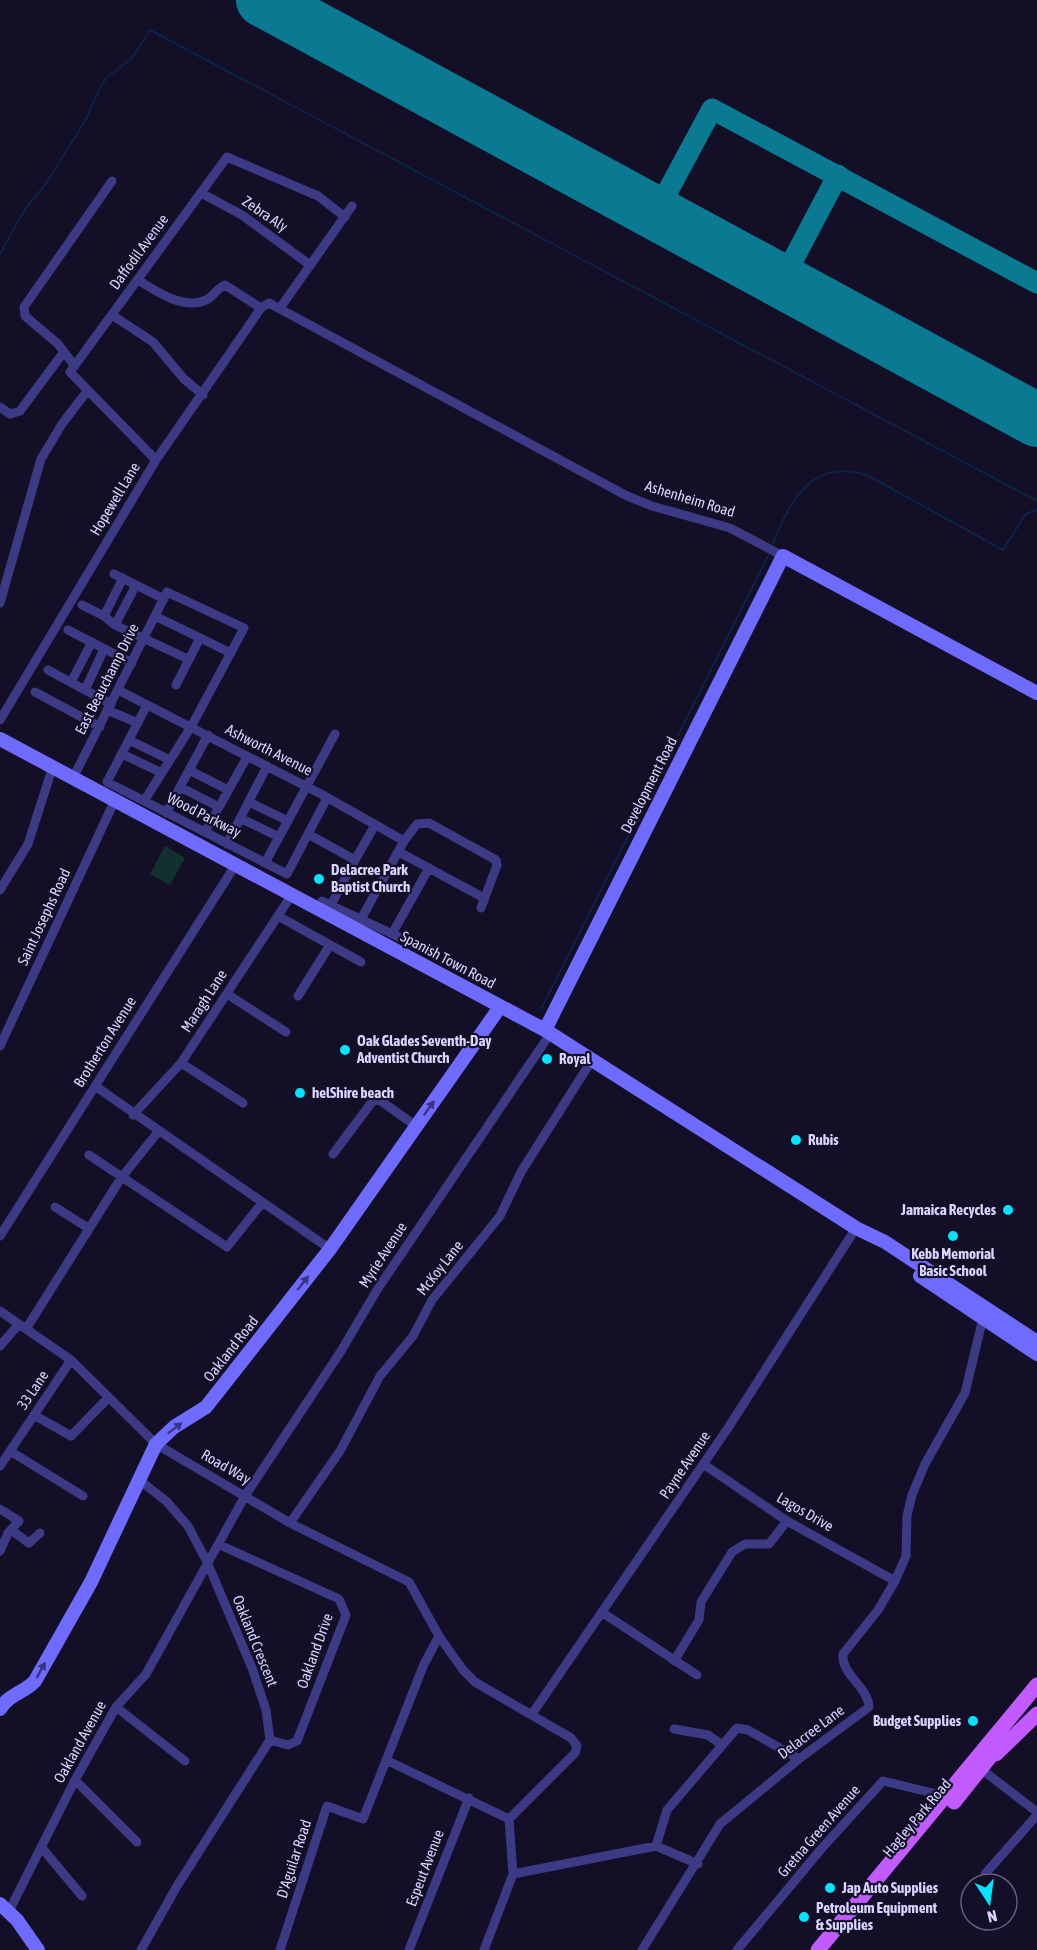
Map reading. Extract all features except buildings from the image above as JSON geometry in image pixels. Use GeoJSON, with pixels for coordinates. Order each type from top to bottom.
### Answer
{"type":"FeatureCollection","features":[{"type":"Feature","properties":{"kind":"main road","name":"Hagley Park Road"},"geometry":{"type":"LineString","coordinates":[[959,1779],[982,1739],[1037,1671]]}},
{"type":"Feature","properties":{"kind":"main road","name":"Hagley Park Road"},"geometry":{"type":"LineString","coordinates":[[818,1950],[1037,1684]]}},
{"type":"Feature","properties":{"kind":"main road","name":"Hagley Park Road"},"geometry":{"type":"LineString","coordinates":[[832,1950],[1037,1699]]}},
{"type":"Feature","properties":{"kind":"main road","name":"Hagley Park Road"},"geometry":{"type":"LineString","coordinates":[[983,1766],[1005,1748],[1037,1714]]}},
{"type":"Feature","properties":{"kind":"street","name":"Daffodil Avenue"},"geometry":{"type":"LineString","coordinates":[[74,365],[227,157],[318,196],[345,217]]}},
{"type":"Feature","properties":{"kind":"street"},"geometry":{"type":"LineString","coordinates":[[112,181],[24,307],[25,316],[58,344],[74,365],[70,372],[156,460]]}},
{"type":"Feature","properties":{"kind":"street","name":"Zebra Aly"},"geometry":{"type":"LineString","coordinates":[[201,193],[242,215],[310,265]]}},
{"type":"Feature","properties":{"kind":"street"},"geometry":{"type":"LineString","coordinates":[[280,308],[352,206]]}},
{"type":"Feature","properties":{"kind":"street","name":"Ashenheim Road"},"geometry":{"type":"LineString","coordinates":[[138,280],[169,298],[195,302],[211,297],[225,285],[265,306],[280,308],[627,496],[652,506],[730,528],[1037,693]]}},
{"type":"Feature","properties":{"kind":"street","name":"Hopewell Lane"},"geometry":{"type":"LineString","coordinates":[[0,720],[156,460],[265,306]]}},
{"type":"Feature","properties":{"kind":"street"},"geometry":{"type":"LineString","coordinates":[[112,315],[153,342],[184,379],[203,395]]}},
{"type":"Feature","properties":{"kind":"street"},"geometry":{"type":"LineString","coordinates":[[0,407],[10,414],[20,411],[63,353]]}},
{"type":"Feature","properties":{"kind":"street"},"geometry":{"type":"LineString","coordinates":[[0,603],[40,459],[62,424],[88,390]]}},
{"type":"Feature","properties":{"kind":"street","name":"Development Road"},"geometry":{"type":"LineString","coordinates":[[548,1032],[783,556]]}},
{"type":"Feature","properties":{"kind":"street"},"geometry":{"type":"LineString","coordinates":[[105,616],[118,576],[244,628],[191,727],[144,801]]}},
{"type":"Feature","properties":{"kind":"street"},"geometry":{"type":"LineString","coordinates":[[115,624],[136,585]]}},
{"type":"Feature","properties":{"kind":"street","name":"East Beauchamp Drive"},"geometry":{"type":"LineString","coordinates":[[73,778],[165,596]]}},
{"type":"Feature","properties":{"kind":"street"},"geometry":{"type":"LineString","coordinates":[[82,605],[144,639],[188,659]]}},
{"type":"Feature","properties":{"kind":"street"},"geometry":{"type":"LineString","coordinates":[[155,616],[231,653]]}},
{"type":"Feature","properties":{"kind":"street"},"geometry":{"type":"LineString","coordinates":[[68,630],[132,663]]}},
{"type":"Feature","properties":{"kind":"street"},"geometry":{"type":"LineString","coordinates":[[176,685],[200,638]]}},
{"type":"Feature","properties":{"kind":"street"},"geometry":{"type":"LineString","coordinates":[[71,682],[92,642]]}},
{"type":"Feature","properties":{"kind":"street"},"geometry":{"type":"LineString","coordinates":[[85,690],[104,649]]}},
{"type":"Feature","properties":{"kind":"street"},"geometry":{"type":"LineString","coordinates":[[48,670],[138,723]]}},
{"type":"Feature","properties":{"kind":"street","name":"Ashworth Avenue"},"geometry":{"type":"LineString","coordinates":[[118,690],[267,766],[404,841]]}},
{"type":"Feature","properties":{"kind":"street"},"geometry":{"type":"LineString","coordinates":[[35,692],[100,727]]}},
{"type":"Feature","properties":{"kind":"street"},"geometry":{"type":"LineString","coordinates":[[147,705],[122,754],[162,773]]}},
{"type":"Feature","properties":{"kind":"street"},"geometry":{"type":"LineString","coordinates":[[265,863],[335,734]]}},
{"type":"Feature","properties":{"kind":"street"},"geometry":{"type":"LineString","coordinates":[[166,813],[208,735]]}},
{"type":"Feature","properties":{"kind":"street","name":"Spanish Town Road"},"geometry":{"type":"LineString","coordinates":[[0,739],[236,864],[291,896],[358,924],[500,1007],[548,1032],[861,1231],[885,1242],[1037,1345]]}},
{"type":"Feature","properties":{"kind":"street"},"geometry":{"type":"LineString","coordinates":[[129,740],[170,760]]}},
{"type":"Feature","properties":{"kind":"street","name":"Wood Parkway"},"geometry":{"type":"LineString","coordinates":[[122,754],[107,782],[287,874],[308,834]]}},
{"type":"Feature","properties":{"kind":"street"},"geometry":{"type":"LineString","coordinates":[[205,832],[246,757]]}},
{"type":"Feature","properties":{"kind":"street"},"geometry":{"type":"LineString","coordinates":[[0,890],[28,844],[53,766]]}},
{"type":"Feature","properties":{"kind":"street"},"geometry":{"type":"LineString","coordinates":[[227,843],[267,766]]}},
{"type":"Feature","properties":{"kind":"street"},"geometry":{"type":"LineString","coordinates":[[189,770],[228,790]]}},
{"type":"Feature","properties":{"kind":"street"},"geometry":{"type":"LineString","coordinates":[[180,787],[219,807]]}},
{"type":"Feature","properties":{"kind":"street"},"geometry":{"type":"LineString","coordinates":[[327,798],[308,834],[355,860]]}},
{"type":"Feature","properties":{"kind":"street","name":"Saint Josephs Road"},"geometry":{"type":"LineString","coordinates":[[0,1046],[115,800]]}},
{"type":"Feature","properties":{"kind":"street"},"geometry":{"type":"LineString","coordinates":[[249,802],[288,821]]}},
{"type":"Feature","properties":{"kind":"street"},"geometry":{"type":"LineString","coordinates":[[240,818],[279,837]]}},
{"type":"Feature","properties":{"kind":"street"},"geometry":{"type":"LineString","coordinates":[[358,924],[404,841],[417,824],[429,823],[493,858],[497,865],[482,903],[429,868],[399,852]]}},
{"type":"Feature","properties":{"kind":"street"},"geometry":{"type":"LineString","coordinates":[[375,825],[326,903],[358,924],[397,936],[429,868]]}},
{"type":"Feature","properties":{"kind":"street","name":"Brotherton Avenue"},"geometry":{"type":"LineString","coordinates":[[0,1236],[236,864]]}},
{"type":"Feature","properties":{"kind":"street","name":"Maragh Lane"},"geometry":{"type":"LineString","coordinates":[[134,1115],[181,1063],[291,896]]}},
{"type":"Feature","properties":{"kind":"street"},"geometry":{"type":"LineString","coordinates":[[278,916],[361,962]]}},
{"type":"Feature","properties":{"kind":"street"},"geometry":{"type":"LineString","coordinates":[[298,996],[330,945]]}},
{"type":"Feature","properties":{"kind":"street"},"geometry":{"type":"LineString","coordinates":[[227,994],[286,1032]]}},
{"type":"Feature","properties":{"kind":"street","name":"Oakland Road"},"geometry":{"type":"LineString","coordinates":[[0,1709],[7,1699],[30,1687],[35,1681],[91,1582],[156,1444],[174,1427],[206,1407],[330,1249],[500,1007]]}},
{"type":"Feature","properties":{"kind":"street","name":"Myrie Avenue"},"geometry":{"type":"LineString","coordinates":[[220,1545],[245,1496],[342,1351],[377,1290],[548,1032]]}},
{"type":"Feature","properties":{"kind":"street","name":"McKoy Lane"},"geometry":{"type":"LineString","coordinates":[[290,1522],[340,1452],[380,1376],[413,1336],[432,1300],[500,1216],[521,1172],[592,1060]]}},
{"type":"Feature","properties":{"kind":"street"},"geometry":{"type":"LineString","coordinates":[[181,1063],[243,1103]]}},
{"type":"Feature","properties":{"kind":"street"},"geometry":{"type":"LineString","coordinates":[[95,1086],[158,1132],[330,1249]]}},
{"type":"Feature","properties":{"kind":"street"},"geometry":{"type":"LineString","coordinates":[[333,1154],[372,1102],[378,1100],[417,1126]]}},
{"type":"Feature","properties":{"kind":"street"},"geometry":{"type":"LineString","coordinates":[[0,1346],[22,1326],[122,1178],[158,1132]]}},
{"type":"Feature","properties":{"kind":"street"},"geometry":{"type":"LineString","coordinates":[[89,1155],[227,1247],[262,1203]]}},
{"type":"Feature","properties":{"kind":"street"},"geometry":{"type":"LineString","coordinates":[[55,1208],[88,1228]]}},
{"type":"Feature","properties":{"kind":"street","name":"Spanish Town Road"},"geometry":{"type":"LineString","coordinates":[[861,1231],[883,1250],[1014,1340],[1037,1364]]}},
{"type":"Feature","properties":{"kind":"street","name":"Payne Avenue"},"geometry":{"type":"LineString","coordinates":[[532,1714],[861,1231]]}},
{"type":"Feature","properties":{"kind":"street","name":"Road Way"},"geometry":{"type":"LineString","coordinates":[[0,1311],[71,1360],[156,1444],[290,1522],[409,1582],[439,1636],[463,1670],[475,1682],[571,1738],[577,1746],[575,1753],[509,1819]]}},
{"type":"Feature","properties":{"kind":"street","name":"Delacree Lane"},"geometry":{"type":"LineString","coordinates":[[642,1950],[698,1864],[720,1824],[799,1759],[869,1707],[868,1700],[843,1664],[843,1654],[878,1610],[906,1557],[908,1516],[912,1496],[925,1464],[965,1393],[983,1318]]}},
{"type":"Feature","properties":{"kind":"street","name":"Spanish Town Road"},"geometry":{"type":"LineString","coordinates":[[1014,1340],[1037,1345]]}},
{"type":"Feature","properties":{"kind":"street","name":"33 Lane"},"geometry":{"type":"LineString","coordinates":[[0,1466],[71,1360]]}},
{"type":"Feature","properties":{"kind":"street"},"geometry":{"type":"LineString","coordinates":[[34,1415],[70,1436],[108,1398]]}},
{"type":"Feature","properties":{"kind":"street"},"geometry":{"type":"LineString","coordinates":[[10,1451],[83,1496]]}},
{"type":"Feature","properties":{"kind":"street","name":"Lagos Drive"},"geometry":{"type":"LineString","coordinates":[[703,1464],[787,1521],[895,1581]]}},
{"type":"Feature","properties":{"kind":"street","name":"Oakland Crescent"},"geometry":{"type":"LineString","coordinates":[[138,1479],[165,1501],[188,1526],[208,1564],[252,1668],[266,1710],[270,1740]]}},
{"type":"Feature","properties":{"kind":"street"},"geometry":{"type":"LineString","coordinates":[[0,1509],[19,1521],[11,1530],[0,1551]]}},
{"type":"Feature","properties":{"kind":"street"},"geometry":{"type":"LineString","coordinates":[[674,1661],[699,1620],[700,1602],[732,1552],[745,1544],[769,1544],[787,1521]]}},
{"type":"Feature","properties":{"kind":"street"},"geometry":{"type":"LineString","coordinates":[[11,1530],[29,1543],[40,1533]]}},
{"type":"Feature","properties":{"kind":"street","name":"Oakland Avenue"},"geometry":{"type":"LineString","coordinates":[[4,1908],[42,1848],[75,1780],[117,1707],[146,1674],[220,1545]]}},
{"type":"Feature","properties":{"kind":"street","name":"Oakland Drive"},"geometry":{"type":"LineString","coordinates":[[220,1545],[339,1599],[346,1615],[297,1741],[288,1745],[270,1740]]}},
{"type":"Feature","properties":{"kind":"street"},"geometry":{"type":"LineString","coordinates":[[603,1612],[697,1675]]}},
{"type":"Feature","properties":{"kind":"street"},"geometry":{"type":"LineString","coordinates":[[439,1636],[424,1664],[386,1760],[509,1819],[513,1874],[484,1950]]}},
{"type":"Feature","properties":{"kind":"street"},"geometry":{"type":"LineString","coordinates":[[117,1707],[184,1761]]}},
{"type":"Feature","properties":{"kind":"street"},"geometry":{"type":"LineString","coordinates":[[656,1846],[667,1810],[737,1728],[743,1728],[799,1759]]}},
{"type":"Feature","properties":{"kind":"street"},"geometry":{"type":"LineString","coordinates":[[674,1729],[708,1735],[722,1745]]}},
{"type":"Feature","properties":{"kind":"street"},"geometry":{"type":"LineString","coordinates":[[141,1950],[177,1886],[270,1740]]}},
{"type":"Feature","properties":{"kind":"street","name":"D'Aguilar Road"},"geometry":{"type":"LineString","coordinates":[[280,1950],[327,1806],[363,1819],[386,1760]]}},
{"type":"Feature","properties":{"kind":"street"},"geometry":{"type":"LineString","coordinates":[[983,1766],[1037,1814],[986,1872]]}},
{"type":"Feature","properties":{"kind":"street"},"geometry":{"type":"LineString","coordinates":[[75,1780],[137,1842]]}},
{"type":"Feature","properties":{"kind":"street","name":"Gretna Green Avenue"},"geometry":{"type":"LineString","coordinates":[[737,1950],[822,1848],[883,1781],[945,1796]]}},
{"type":"Feature","properties":{"kind":"street","name":"Espeut Avenue"},"geometry":{"type":"LineString","coordinates":[[409,1950],[469,1798]]}},
{"type":"Feature","properties":{"kind":"street"},"geometry":{"type":"LineString","coordinates":[[513,1874],[656,1846],[698,1864]]}},
{"type":"Feature","properties":{"kind":"street"},"geometry":{"type":"LineString","coordinates":[[42,1848],[82,1896]]}},
{"type":"Feature","properties":{"kind":"street"},"geometry":{"type":"LineString","coordinates":[[4,1908],[38,1950]]}},
{"type":"Feature","properties":{"kind":"green space"},"geometry":{"type":"Polygon","coordinates":[[[165,846],[185,858],[170,885],[150,874],[165,846]]]}},
{"type":"Feature","properties":{"kind":"waterway"},"geometry":{"type":"LineString","coordinates":[[0,254],[25,209],[45,185],[85,121],[107,77],[131,59],[150,30],[1037,501]]}},
{"type":"Feature","properties":{"kind":"waterway"},"geometry":{"type":"LineString","coordinates":[[773,543],[796,498],[818,477],[832,472],[848,471],[867,475],[1003,550],[1025,515],[1037,509]]}},
{"type":"Feature","properties":{"kind":"waterway"},"geometry":{"type":"LineString","coordinates":[[678,735],[768,556]]}},
{"type":"Feature","properties":{"kind":"waterway"},"geometry":{"type":"LineString","coordinates":[[541,1009],[672,749]]}},
{"type":"Feature","properties":{"kind":"taxiway"},"geometry":{"type":"LineString","coordinates":[[656,213],[712,109],[1037,283]]}},
{"type":"Feature","properties":{"kind":"taxiway"},"geometry":{"type":"LineString","coordinates":[[782,281],[838,175]]}},
{"type":"Feature","properties":{"kind":"runway"},"geometry":{"type":"LineString","coordinates":[[263,0],[1037,420]]}},
{"type":"Feature","properties":{"kind":"place","name":"Delacree Park Baptist Church"},"geometry":{"type":"Point","coordinates":[319,879]}},
{"type":"Feature","properties":{"kind":"place","name":"Oak Glades Seventh-Day Adventist Church"},"geometry":{"type":"Point","coordinates":[345,1050]}},
{"type":"Feature","properties":{"kind":"place","name":"Royal"},"geometry":{"type":"Point","coordinates":[547,1059]}},
{"type":"Feature","properties":{"kind":"place","name":"helShire beach"},"geometry":{"type":"Point","coordinates":[300,1093]}},
{"type":"Feature","properties":{"kind":"place","name":"Rubis"},"geometry":{"type":"Point","coordinates":[796,1140]}},
{"type":"Feature","properties":{"kind":"place","name":"Jamaica Recycles"},"geometry":{"type":"Point","coordinates":[1008,1210]}},
{"type":"Feature","properties":{"kind":"place","name":"Kebb Memorial Basic School"},"geometry":{"type":"Point","coordinates":[953,1236]}},
{"type":"Feature","properties":{"kind":"place","name":"Budget Supplies"},"geometry":{"type":"Point","coordinates":[973,1721]}},
{"type":"Feature","properties":{"kind":"place","name":"Jap Auto Supplies"},"geometry":{"type":"Point","coordinates":[830,1888]}},
{"type":"Feature","properties":{"kind":"place","name":"Petroleum Equipment & Supplies"},"geometry":{"type":"Point","coordinates":[804,1917]}}]}
